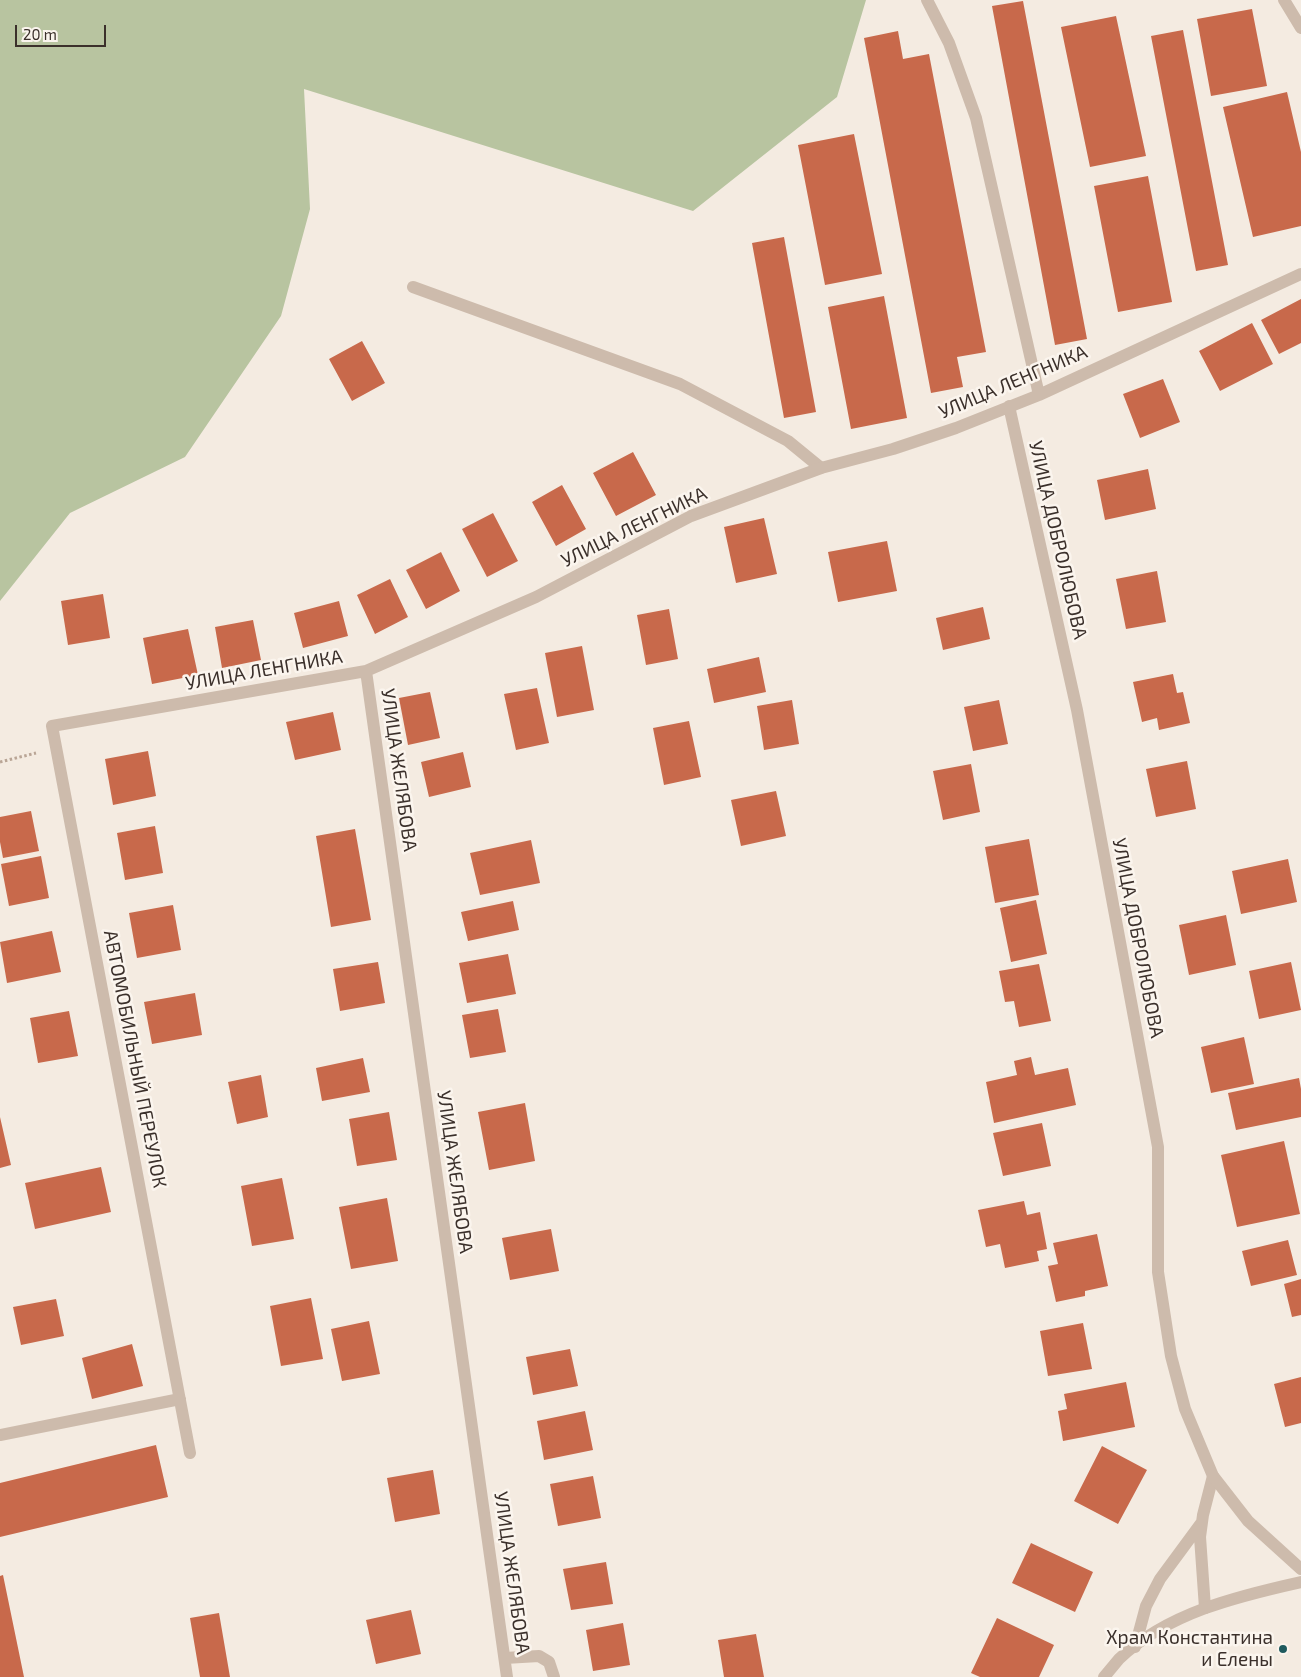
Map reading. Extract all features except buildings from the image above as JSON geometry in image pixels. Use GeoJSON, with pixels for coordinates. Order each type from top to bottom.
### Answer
{"type":"FeatureCollection","features":[{"type":"Feature","properties":{"kind":"street"},"geometry":{"type":"LineString","coordinates":[[927,0],[949,43],[976,118],[1039,395]]}},
{"type":"Feature","properties":{"kind":"street"},"geometry":{"type":"LineString","coordinates":[[1284,0],[1301,28]]}},
{"type":"Feature","properties":{"kind":"street","name":"УЛИЦА ЛЕНГНИКА"},"geometry":{"type":"LineString","coordinates":[[52,726],[366,671],[536,597],[691,516],[821,468],[893,450],[956,428],[1039,395],[1301,274]]}},
{"type":"Feature","properties":{"kind":"street"},"geometry":{"type":"LineString","coordinates":[[413,287],[680,384],[788,441],[821,468]]}},
{"type":"Feature","properties":{"kind":"street","name":"УЛИЦА ДОБРОЛЮБОВА"},"geometry":{"type":"LineString","coordinates":[[1008,406],[1077,710],[1158,1147],[1158,1272],[1171,1356],[1185,1410],[1213,1476],[1248,1520],[1301,1569]]}},
{"type":"Feature","properties":{"kind":"street","name":"УЛИЦА ЖЕЛЯБОВА"},"geometry":{"type":"LineString","coordinates":[[366,671],[507,1677]]}},
{"type":"Feature","properties":{"kind":"street","name":"АВТОМОБИЛЬНЫЙ ПЕРЕУЛОК"},"geometry":{"type":"LineString","coordinates":[[52,726],[190,1453]]}},
{"type":"Feature","properties":{"kind":"street"},"geometry":{"type":"LineString","coordinates":[[0,1435],[180,1398]]}},
{"type":"Feature","properties":{"kind":"street"},"geometry":{"type":"LineString","coordinates":[[1205,1608],[1200,1536],[1213,1476]]}},
{"type":"Feature","properties":{"kind":"street"},"geometry":{"type":"LineString","coordinates":[[1135,1647],[1146,1606],[1160,1579],[1202,1522]]}},
{"type":"Feature","properties":{"kind":"street"},"geometry":{"type":"LineString","coordinates":[[1104,1677],[1119,1659],[1148,1637],[1205,1608],[1301,1582]]}},
{"type":"Feature","properties":{"kind":"street"},"geometry":{"type":"LineString","coordinates":[[504,1658],[539,1656],[549,1662],[554,1677]]}},
{"type":"Feature","properties":{"kind":"path"},"geometry":{"type":"LineString","coordinates":[[0,762],[56,748]]}},
{"type":"Feature","properties":{"kind":"green space"},"geometry":{"type":"Polygon","coordinates":[[[0,0],[866,0],[837,97],[693,211],[304,89],[310,209],[281,316],[185,457],[70,513],[0,601],[0,0]]]}},
{"type":"Feature","properties":{"kind":"place","name":"Храм Константина и Елены"},"geometry":{"type":"Point","coordinates":[1283,1649]}}]}
